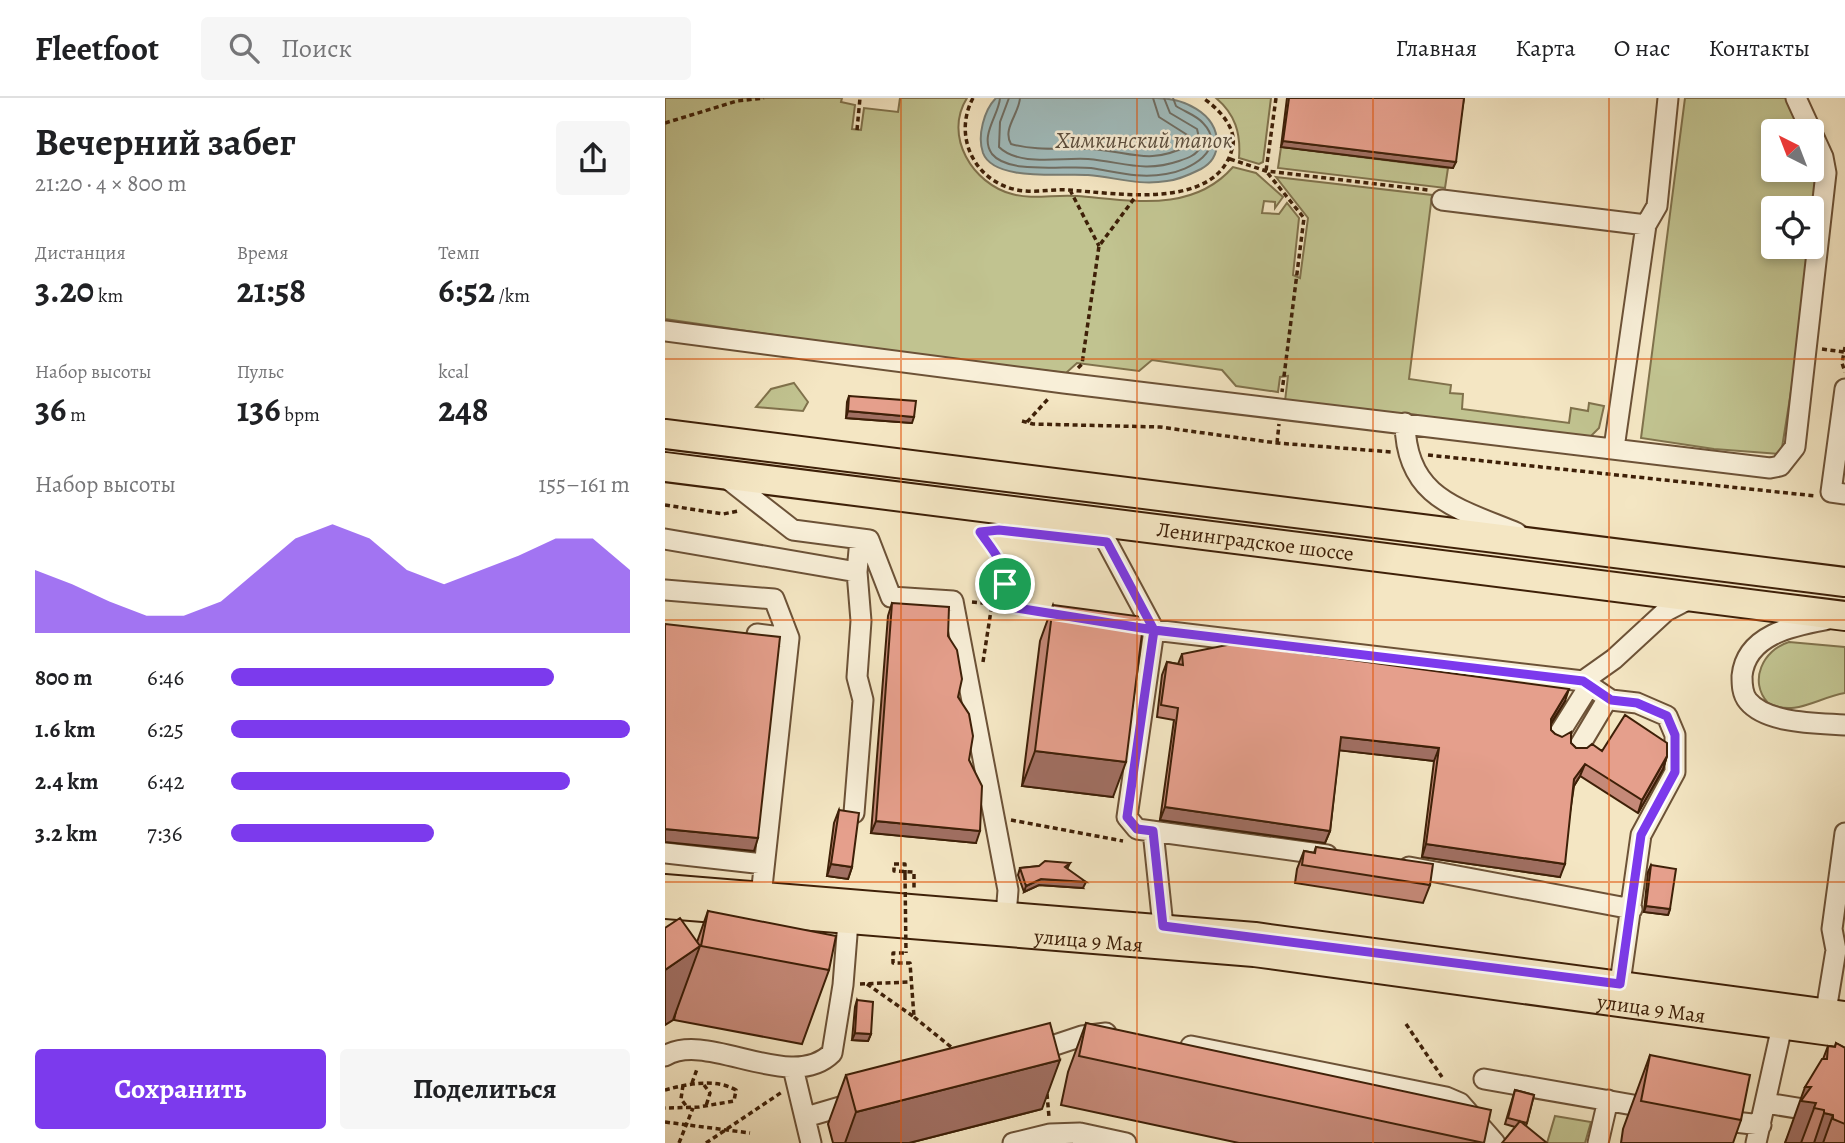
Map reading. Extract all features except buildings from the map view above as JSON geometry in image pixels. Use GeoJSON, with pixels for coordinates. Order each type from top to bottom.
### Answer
{"type":"FeatureCollection","features":[{"type":"Feature","properties":{"kind":"highway","name":"Ленинградское шоссе"},"geometry":{"type":"LineString","coordinates":[[665,434],[1845,582]]}},
{"type":"Feature","properties":{"kind":"highway","name":"Ленинградское шоссе"},"geometry":{"type":"LineString","coordinates":[[665,467],[1845,616]]}},
{"type":"Feature","properties":{"kind":"main road","name":"улица 9 Мая"},"geometry":{"type":"LineString","coordinates":[[665,887],[1006,916],[1163,926],[1835,1013]]}},
{"type":"Feature","properties":{"kind":"main road","name":"улица 9 Мая"},"geometry":{"type":"LineString","coordinates":[[665,906],[1254,954],[1845,1035]]}},
{"type":"Feature","properties":{"kind":"street"},"geometry":{"type":"LineString","coordinates":[[1614,448],[1646,225],[1657,206],[1668,98]]}},
{"type":"Feature","properties":{"kind":"street"},"geometry":{"type":"LineString","coordinates":[[665,331],[1063,383],[1770,468],[1780,466],[1795,447],[1826,173],[1823,157],[1796,98]]}},
{"type":"Feature","properties":{"kind":"street"},"geometry":{"type":"LineString","coordinates":[[1436,195],[1646,225]]}},
{"type":"Feature","properties":{"kind":"street"},"geometry":{"type":"LineString","coordinates":[[1845,389],[1831,492],[1845,494]]}},
{"type":"Feature","properties":{"kind":"street"},"geometry":{"type":"LineString","coordinates":[[1405,423],[1408,459],[1426,487],[1450,504],[1537,542]]}},
{"type":"Feature","properties":{"kind":"street"},"geometry":{"type":"LineString","coordinates":[[719,473],[793,530],[869,540],[891,597],[953,601],[1008,890],[1006,916]]}},
{"type":"Feature","properties":{"kind":"street"},"geometry":{"type":"LineString","coordinates":[[1095,520],[1154,630],[1127,817],[1137,829],[1344,858]]}},
{"type":"Feature","properties":{"kind":"street"},"geometry":{"type":"LineString","coordinates":[[665,539],[857,572]]}},
{"type":"Feature","properties":{"kind":"street"},"geometry":{"type":"LineString","coordinates":[[854,813],[863,700],[857,677],[861,621],[857,572],[860,539]]}},
{"type":"Feature","properties":{"kind":"street"},"geometry":{"type":"LineString","coordinates":[[665,590],[774,599],[789,638],[761,896]]}},
{"type":"Feature","properties":{"kind":"street"},"geometry":{"type":"LineString","coordinates":[[1557,737],[1584,677],[1614,659],[1666,611],[1695,596]]}},
{"type":"Feature","properties":{"kind":"street"},"geometry":{"type":"LineString","coordinates":[[1845,616],[1794,626],[1757,645],[1743,670],[1741,687],[1748,702],[1779,719],[1845,725]]}},
{"type":"Feature","properties":{"kind":"street"},"geometry":{"type":"LineString","coordinates":[[1154,630],[1584,677],[1608,698],[1637,703],[1667,716],[1675,735],[1675,772],[1641,835],[1620,984]]}},
{"type":"Feature","properties":{"kind":"street"},"geometry":{"type":"LineString","coordinates":[[732,632],[789,638]]}},
{"type":"Feature","properties":{"kind":"street"},"geometry":{"type":"LineString","coordinates":[[1577,750],[1608,698]]}},
{"type":"Feature","properties":{"kind":"street"},"geometry":{"type":"LineString","coordinates":[[1820,723],[1845,713]]}},
{"type":"Feature","properties":{"kind":"street"},"geometry":{"type":"LineString","coordinates":[[1153,831],[1163,926]]}},
{"type":"Feature","properties":{"kind":"street"},"geometry":{"type":"LineString","coordinates":[[1835,1013],[1840,951],[1832,929],[1841,896],[1845,833]]}},
{"type":"Feature","properties":{"kind":"street"},"geometry":{"type":"LineString","coordinates":[[665,853],[764,864]]}},
{"type":"Feature","properties":{"kind":"street"},"geometry":{"type":"LineString","coordinates":[[1384,864],[1450,873],[1632,909]]}},
{"type":"Feature","properties":{"kind":"street"},"geometry":{"type":"LineString","coordinates":[[665,1056],[683,1049],[794,1076],[816,1065],[832,1053],[843,985],[848,922]]}},
{"type":"Feature","properties":{"kind":"street"},"geometry":{"type":"LineString","coordinates":[[1695,1116],[1759,1134],[1782,1026]]}},
{"type":"Feature","properties":{"kind":"street"},"geometry":{"type":"LineString","coordinates":[[1017,1057],[1082,1036],[1129,1034]]}},
{"type":"Feature","properties":{"kind":"street"},"geometry":{"type":"LineString","coordinates":[[1169,1041],[1446,1097],[1460,1103],[1495,1143]]}},
{"type":"Feature","properties":{"kind":"street"},"geometry":{"type":"LineString","coordinates":[[794,1076],[811,1143]]}},
{"type":"Feature","properties":{"kind":"street"},"geometry":{"type":"LineString","coordinates":[[1484,1079],[1670,1111]]}},
{"type":"Feature","properties":{"kind":"street"},"geometry":{"type":"LineString","coordinates":[[806,1117],[872,1098]]}},
{"type":"Feature","properties":{"kind":"street"},"geometry":{"type":"LineString","coordinates":[[1598,1143],[1608,1100]]}},
{"type":"Feature","properties":{"kind":"street"},"geometry":{"type":"LineString","coordinates":[[1766,1103],[1845,1116]]}},
{"type":"Feature","properties":{"kind":"street"},"geometry":{"type":"LineString","coordinates":[[1013,1143],[1050,1134],[1126,1143]]}},
{"type":"Feature","properties":{"kind":"path"},"geometry":{"type":"LineString","coordinates":[[665,123],[737,101],[761,98]]}},
{"type":"Feature","properties":{"kind":"path"},"geometry":{"type":"LineString","coordinates":[[857,130],[860,98]]}},
{"type":"Feature","properties":{"kind":"path"},"geometry":{"type":"LineString","coordinates":[[973,98],[965,122],[965,144],[971,158],[984,173],[1010,187],[1025,191],[1070,190],[1136,196],[1163,195],[1185,189],[1210,179],[1230,159],[1234,140],[1230,127],[1207,99]]}},
{"type":"Feature","properties":{"kind":"path"},"geometry":{"type":"LineString","coordinates":[[1276,98],[1266,171],[1304,218],[1277,443]]}},
{"type":"Feature","properties":{"kind":"path"},"geometry":{"type":"LineString","coordinates":[[1230,159],[1266,171],[1436,195]]}},
{"type":"Feature","properties":{"kind":"path"},"geometry":{"type":"LineString","coordinates":[[1070,190],[1099,246]]}},
{"type":"Feature","properties":{"kind":"path"},"geometry":{"type":"LineString","coordinates":[[1027,422],[1082,364],[1099,246],[1136,196]]}},
{"type":"Feature","properties":{"kind":"path"},"geometry":{"type":"LineString","coordinates":[[1845,347],[1842,363],[1845,372]]}},
{"type":"Feature","properties":{"kind":"path"},"geometry":{"type":"LineString","coordinates":[[665,505],[723,514],[761,505]]}},
{"type":"Feature","properties":{"kind":"path"},"geometry":{"type":"LineString","coordinates":[[982,671],[992,604],[1005,584],[1006,576],[980,532],[989,531]]}},
{"type":"Feature","properties":{"kind":"path"},"geometry":{"type":"LineString","coordinates":[[998,575],[1006,576]]}},
{"type":"Feature","properties":{"kind":"path"},"geometry":{"type":"LineString","coordinates":[[992,604],[1059,614]]}},
{"type":"Feature","properties":{"kind":"path"},"geometry":{"type":"LineString","coordinates":[[1005,819],[1127,841]]}},
{"type":"Feature","properties":{"kind":"path"},"geometry":{"type":"LineString","coordinates":[[913,890],[914,872],[904,871],[894,871],[894,864],[905,864],[905,875],[906,953],[893,953],[893,962],[910,963],[914,1017]]}},
{"type":"Feature","properties":{"kind":"path"},"geometry":{"type":"LineString","coordinates":[[843,985],[910,982]]}},
{"type":"Feature","properties":{"kind":"path"},"geometry":{"type":"LineString","coordinates":[[867,984],[956,1051]]}},
{"type":"Feature","properties":{"kind":"path"},"geometry":{"type":"LineString","coordinates":[[1406,1024],[1460,1103]]}},
{"type":"Feature","properties":{"kind":"path"},"geometry":{"type":"LineString","coordinates":[[706,1143],[794,1076]]}},
{"type":"Feature","properties":{"kind":"path"},"geometry":{"type":"LineString","coordinates":[[703,1083],[710,1093],[706,1106]]}},
{"type":"Feature","properties":{"kind":"path"},"geometry":{"type":"LineString","coordinates":[[665,1090],[703,1083],[736,1090],[734,1101],[693,1108],[665,1108]]}},
{"type":"Feature","properties":{"kind":"path"},"geometry":{"type":"LineString","coordinates":[[683,1085],[681,1099],[687,1108]]}},
{"type":"Feature","properties":{"kind":"path"},"geometry":{"type":"LineString","coordinates":[[1047,1086],[1050,1134]]}},
{"type":"Feature","properties":{"kind":"path"},"geometry":{"type":"LineString","coordinates":[[679,1143],[693,1108]]}},
{"type":"Feature","properties":{"kind":"path"},"geometry":{"type":"LineString","coordinates":[[665,1122],[750,1133]]}},
{"type":"Feature","properties":{"kind":"green space"},"geometry":{"type":"Polygon","coordinates":[[[665,98],[842,98],[841,102],[855,105],[852,129],[861,130],[864,108],[898,112],[900,98],[967,98],[960,113],[958,128],[966,156],[985,180],[998,189],[1020,196],[1159,201],[1199,192],[1217,182],[1233,167],[1256,173],[1283,197],[1275,208],[1275,202],[1264,201],[1262,213],[1279,214],[1287,203],[1299,218],[1293,275],[1300,278],[1308,218],[1276,177],[1432,195],[1409,379],[1451,385],[1450,393],[1463,394],[1462,409],[1569,423],[1571,408],[1588,411],[1589,403],[1604,406],[1599,428],[1589,438],[1285,401],[1288,376],[1280,377],[1278,392],[1236,386],[1222,370],[1152,360],[1139,371],[1077,363],[1066,373],[905,354],[665,319],[665,98]]]}},
{"type":"Feature","properties":{"kind":"green space"},"geometry":{"type":"Polygon","coordinates":[[[1216,98],[1271,98],[1263,162],[1259,164],[1239,158],[1239,140],[1232,117],[1216,98]]]}},
{"type":"Feature","properties":{"kind":"green space"},"geometry":{"type":"Polygon","coordinates":[[[1685,98],[1793,98],[1804,119],[1761,119],[1761,182],[1824,182],[1824,168],[1826,173],[1822,196],[1761,196],[1761,259],[1812,259],[1781,454],[1714,449],[1641,438],[1685,98]]]}},
{"type":"Feature","properties":{"kind":"green space"},"geometry":{"type":"Polygon","coordinates":[[[1281,147],[1448,168],[1445,188],[1278,168],[1281,147]]]}},
{"type":"Feature","properties":{"kind":"green space"},"geometry":{"type":"Polygon","coordinates":[[[794,383],[808,402],[803,411],[756,407],[771,389],[794,383]]]}},
{"type":"Feature","properties":{"kind":"green space"},"geometry":{"type":"Polygon","coordinates":[[[1789,642],[1845,647],[1845,693],[1797,707],[1778,707],[1768,703],[1759,685],[1761,667],[1772,652],[1789,642]]]}},
{"type":"Feature","properties":{"kind":"green space"},"geometry":{"type":"Polygon","coordinates":[[[1555,1116],[1591,1122],[1585,1143],[1547,1143],[1555,1116]]]}},
{"type":"Feature","properties":{"kind":"water","name":"Химкинский тапок"},"geometry":{"type":"Polygon","coordinates":[[[996,98],[1156,98],[1177,101],[1196,109],[1211,123],[1217,143],[1215,155],[1201,169],[1189,175],[1156,182],[1088,175],[1014,172],[990,162],[981,146],[983,124],[988,109],[996,98]]]}},
{"type":"Feature","properties":{"kind":"route"},"geometry":{"type":"LineString","coordinates":[[1005,584],[992,604],[1154,630],[1127,817],[1137,829],[1153,831],[1163,926],[1255,935],[1620,984],[1641,835],[1675,772],[1675,735],[1667,716],[1637,703],[1611,700],[1583,681],[1154,630],[1107,542],[999,530],[980,532],[1000,562],[1006,576],[1005,584]]}}]}
